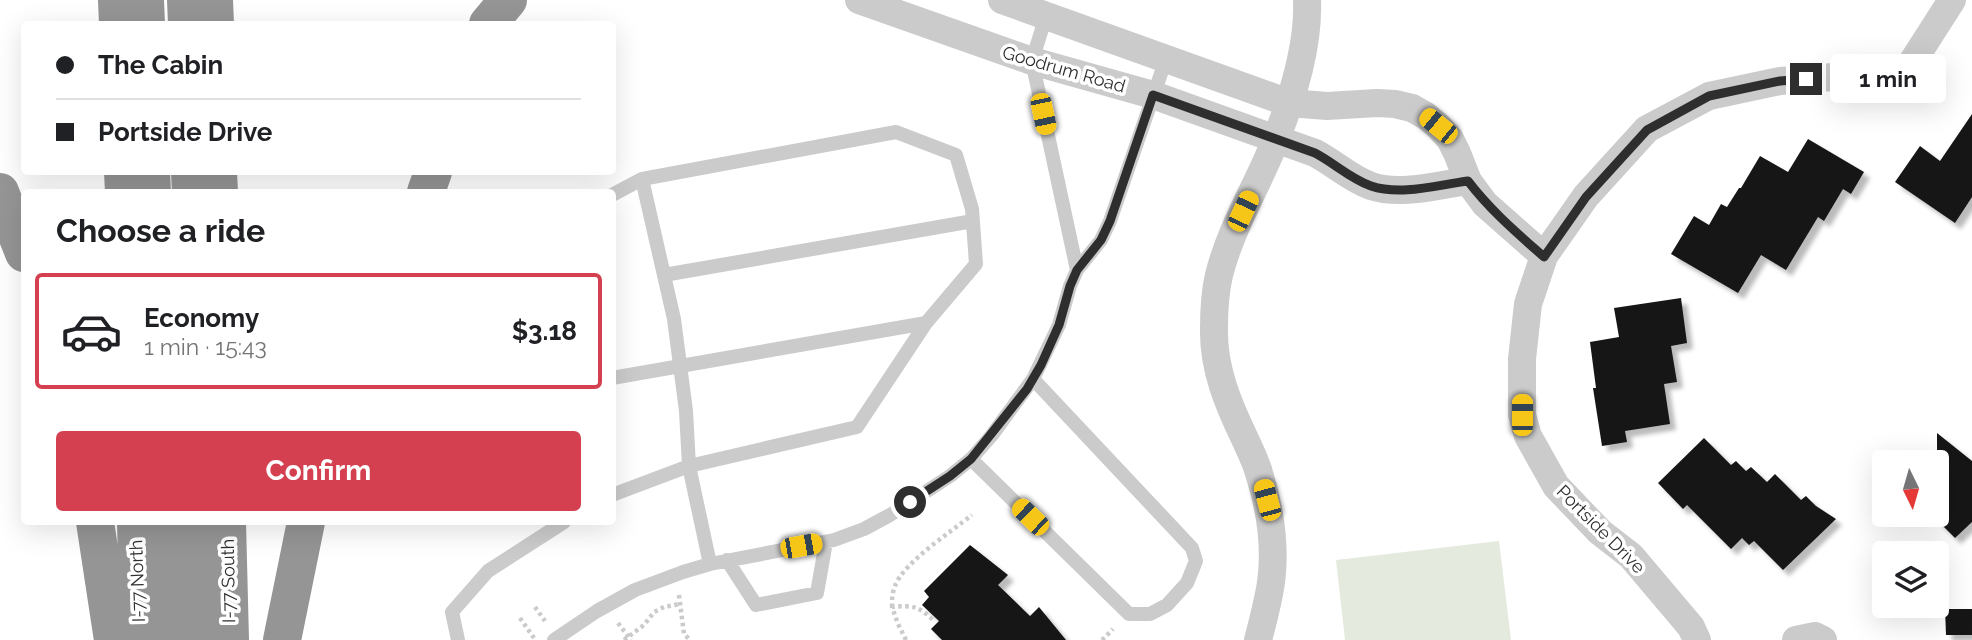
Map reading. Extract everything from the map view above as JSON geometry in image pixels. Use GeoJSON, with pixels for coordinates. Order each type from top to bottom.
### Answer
{"type":"FeatureCollection","features":[{"type":"Feature","properties":{"kind":"highway"},"geometry":{"type":"LineString","coordinates":[[117,0],[118,21]]}},
{"type":"Feature","properties":{"kind":"highway"},"geometry":{"type":"LineString","coordinates":[[145,0],[146,21]]}},
{"type":"Feature","properties":{"kind":"highway"},"geometry":{"type":"LineString","coordinates":[[186,0],[187,21]]}},
{"type":"Feature","properties":{"kind":"highway"},"geometry":{"type":"LineString","coordinates":[[214,0],[215,21]]}},
{"type":"Feature","properties":{"kind":"highway"},"geometry":{"type":"LineString","coordinates":[[490,21],[508,0]]}},
{"type":"Feature","properties":{"kind":"highway"},"geometry":{"type":"LineString","coordinates":[[0,192],[21,245]]}},
{"type":"Feature","properties":{"kind":"highway"},"geometry":{"type":"LineString","coordinates":[[95,525],[114,640]]}},
{"type":"Feature","properties":{"kind":"highway","name":"I-77 North"},"geometry":{"type":"LineString","coordinates":[[136,525],[139,640]]}},
{"type":"Feature","properties":{"kind":"highway"},"geometry":{"type":"LineString","coordinates":[[164,525],[167,640]]}},
{"type":"Feature","properties":{"kind":"highway"},"geometry":{"type":"LineString","coordinates":[[199,525],[202,640]]}},
{"type":"Feature","properties":{"kind":"highway","name":"I-77 South"},"geometry":{"type":"LineString","coordinates":[[227,525],[230,640]]}},
{"type":"Feature","properties":{"kind":"highway"},"geometry":{"type":"LineString","coordinates":[[282,640],[305,525]]}},
{"type":"Feature","properties":{"kind":"street","name":"Goodrum Road"},"geometry":{"type":"LineString","coordinates":[[859,0],[1032,61],[1153,95],[1276,139],[1322,157],[1372,186],[1407,190],[1468,181]]}},
{"type":"Feature","properties":{"kind":"street"},"geometry":{"type":"LineString","coordinates":[[1002,0],[1289,103],[1326,106],[1377,103],[1412,108],[1438,126],[1450,139],[1468,181],[1485,204],[1544,257]]}},
{"type":"Feature","properties":{"kind":"street"},"geometry":{"type":"LineString","coordinates":[[1258,640],[1270,592],[1272,534],[1259,471],[1220,379],[1214,329],[1218,279],[1226,250],[1276,139],[1289,103],[1301,57],[1307,0]]}},
{"type":"Feature","properties":{"kind":"street","name":"Portside Drive"},"geometry":{"type":"LineString","coordinates":[[1697,640],[1691,626],[1631,556],[1600,532],[1556,486],[1528,436],[1522,415],[1522,359],[1528,304],[1544,257],[1586,197],[1647,130],[1709,96],[1780,81],[1900,72],[1911,64],[1952,0]]}},
{"type":"Feature","properties":{"kind":"street"},"geometry":{"type":"LineString","coordinates":[[1796,640],[1815,636],[1823,640]]}},
{"type":"Feature","properties":{"kind":"lane"},"geometry":{"type":"LineString","coordinates":[[1046,16],[1032,61],[1077,270]]}},
{"type":"Feature","properties":{"kind":"lane"},"geometry":{"type":"LineString","coordinates":[[554,640],[635,590],[709,564],[830,541],[864,528],[890,515],[971,459],[1033,379],[1059,325],[1077,270],[1101,240],[1166,59]]}},
{"type":"Feature","properties":{"kind":"lane"},"geometry":{"type":"LineString","coordinates":[[616,193],[642,179],[896,132],[956,155],[972,209],[976,264],[926,323],[856,427],[689,466],[616,493]]}},
{"type":"Feature","properties":{"kind":"lane"},"geometry":{"type":"LineString","coordinates":[[642,179],[674,319],[686,411],[689,466],[709,564]]}},
{"type":"Feature","properties":{"kind":"lane"},"geometry":{"type":"LineString","coordinates":[[664,275],[973,221]]}},
{"type":"Feature","properties":{"kind":"lane"},"geometry":{"type":"LineString","coordinates":[[616,377],[926,323]]}},
{"type":"Feature","properties":{"kind":"lane"},"geometry":{"type":"LineString","coordinates":[[971,459],[1129,614],[1150,614],[1167,605],[1187,583],[1196,561],[1192,548],[1033,379]]}},
{"type":"Feature","properties":{"kind":"lane"},"geometry":{"type":"LineString","coordinates":[[458,640],[452,612],[488,571],[559,525]]}},
{"type":"Feature","properties":{"kind":"lane"},"geometry":{"type":"LineString","coordinates":[[727,560],[756,605],[817,593],[830,541]]}},
{"type":"Feature","properties":{"kind":"path"},"geometry":{"type":"LineString","coordinates":[[906,640],[893,610],[895,583],[907,568],[972,515]]}},
{"type":"Feature","properties":{"kind":"path"},"geometry":{"type":"LineString","coordinates":[[679,592],[684,634],[687,639]]}},
{"type":"Feature","properties":{"kind":"path"},"geometry":{"type":"LineString","coordinates":[[615,620],[628,639],[654,612],[680,604]]}},
{"type":"Feature","properties":{"kind":"path"},"geometry":{"type":"LineString","coordinates":[[893,610],[918,607],[935,622]]}},
{"type":"Feature","properties":{"kind":"shaded area"},"geometry":{"type":"Polygon","coordinates":[[[1499,541],[1511,640],[1345,640],[1336,560],[1499,541]]]}},
{"type":"Feature","properties":{"kind":"building"},"geometry":{"type":"Polygon","coordinates":[[[1972,114],[1972,197],[1955,223],[1895,182],[1920,146],[1940,161],[1972,114]]]}},
{"type":"Feature","properties":{"kind":"building"},"geometry":{"type":"Polygon","coordinates":[[[1808,139],[1864,172],[1851,194],[1843,189],[1824,221],[1818,217],[1786,270],[1761,255],[1738,293],[1671,254],[1694,216],[1709,225],[1721,204],[1727,207],[1760,156],[1788,172],[1808,139]]]}},
{"type":"Feature","properties":{"kind":"building"},"geometry":{"type":"Polygon","coordinates":[[[1681,298],[1687,343],[1671,346],[1677,382],[1664,384],[1670,424],[1625,431],[1627,442],[1602,446],[1593,388],[1596,388],[1590,342],[1619,337],[1614,308],[1681,298]]]}},
{"type":"Feature","properties":{"kind":"building"},"geometry":{"type":"Polygon","coordinates":[[[1937,433],[1972,461],[1972,522],[1955,538],[1944,527],[1950,527],[1950,450],[1937,450],[1937,433]]]}},
{"type":"Feature","properties":{"kind":"building"},"geometry":{"type":"Polygon","coordinates":[[[1704,438],[1731,465],[1736,461],[1746,471],[1751,467],[1767,482],[1775,474],[1801,500],[1806,496],[1836,519],[1783,570],[1754,541],[1749,545],[1742,538],[1731,549],[1687,505],[1683,509],[1658,483],[1704,438]]]}},
{"type":"Feature","properties":{"kind":"building"},"geometry":{"type":"Polygon","coordinates":[[[970,545],[1008,575],[998,585],[1030,616],[1039,607],[1066,640],[942,640],[931,629],[939,621],[922,605],[929,597],[924,591],[970,545]]]}},
{"type":"Feature","properties":{"kind":"building"},"geometry":{"type":"Polygon","coordinates":[[[1949,609],[1972,609],[1972,635],[1946,635],[1945,618],[1949,618],[1949,609]]]}},
{"type":"Feature","properties":{"kind":"route"},"geometry":{"type":"LineString","coordinates":[[910,502],[971,459],[1033,379],[1059,325],[1077,270],[1101,240],[1110,221],[1153,95],[1315,153],[1372,186],[1407,190],[1468,181],[1485,204],[1544,257],[1586,197],[1647,130],[1709,96],[1780,81],[1806,79]]}}]}
